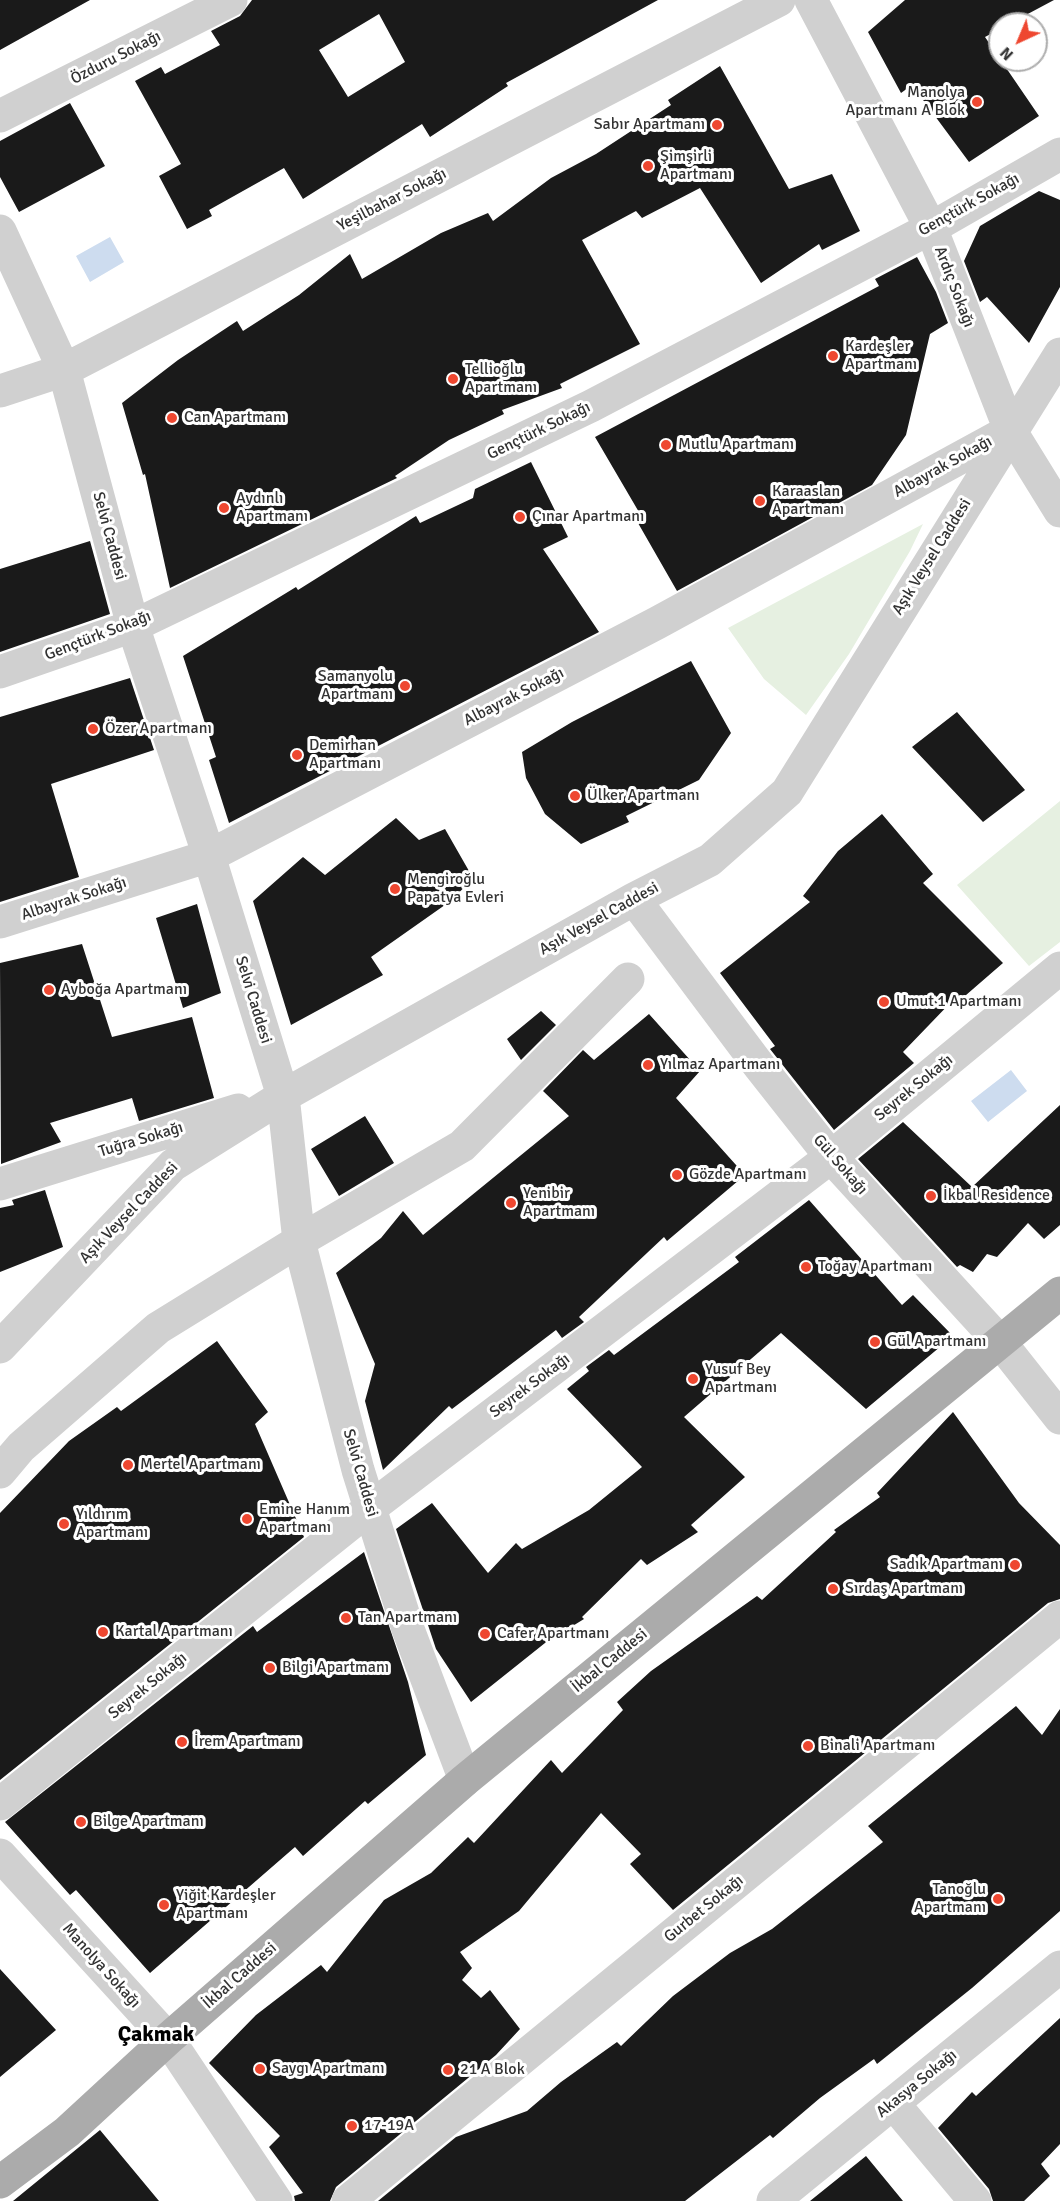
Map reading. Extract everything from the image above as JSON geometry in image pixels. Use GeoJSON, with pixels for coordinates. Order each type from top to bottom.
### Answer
{"type":"FeatureCollection","features":[{"type":"Feature","properties":{"kind":"main road","name":"İkbal Caddesi"},"geometry":{"type":"LineString","coordinates":[[0,2181],[68,2132],[168,2039],[465,1780],[1060,1293]]}},
{"type":"Feature","properties":{"kind":"main road","name":"İkbal Caddesi"},"geometry":{"type":"LineString","coordinates":[[0,2154],[168,2039]]}},
{"type":"Feature","properties":{"kind":"street","name":"Özduru Sokağı"},"geometry":{"type":"LineString","coordinates":[[0,116],[231,0]]}},
{"type":"Feature","properties":{"kind":"street","name":"Yeşilbahar Sokağı"},"geometry":{"type":"LineString","coordinates":[[0,391],[64,370],[779,0]]}},
{"type":"Feature","properties":{"kind":"street","name":"Ardıç Sokağı"},"geometry":{"type":"LineString","coordinates":[[811,0],[931,228],[1010,430],[1060,512]]}},
{"type":"Feature","properties":{"kind":"street","name":"Gençtürk Sokağı"},"geometry":{"type":"LineString","coordinates":[[0,672],[133,626],[591,406],[931,228],[1060,154]]}},
{"type":"Feature","properties":{"kind":"street","name":"Selvi Caddesi"},"geometry":{"type":"LineString","coordinates":[[0,231],[64,370],[133,626],[209,856],[282,1096],[299,1240],[370,1508],[408,1629],[465,1780]]}},
{"type":"Feature","properties":{"kind":"street","name":"Aşık Veysel Caddesi"},"geometry":{"type":"LineString","coordinates":[[0,1347],[173,1165],[282,1096],[634,899],[710,860],[787,792],[1010,430],[1060,354]]}},
{"type":"Feature","properties":{"kind":"street","name":"Albayrak Sokağı"},"geometry":{"type":"LineString","coordinates":[[0,922],[209,856],[657,623],[1010,430]]}},
{"type":"Feature","properties":{"kind":"street","name":"Gül Sokağı"},"geometry":{"type":"LineString","coordinates":[[634,899],[760,1067],[831,1157],[1000,1342],[1060,1418]]}},
{"type":"Feature","properties":{"kind":"street","name":"Seyrek Sokağı"},"geometry":{"type":"LineString","coordinates":[[0,1804],[370,1508],[831,1157],[1060,968]]}},
{"type":"Feature","properties":{"kind":"street"},"geometry":{"type":"LineString","coordinates":[[0,1472],[21,1447],[158,1328],[299,1240],[462,1146],[628,979]]}},
{"type":"Feature","properties":{"kind":"street","name":"Tuğra Sokağı"},"geometry":{"type":"LineString","coordinates":[[0,1184],[282,1096]]}},
{"type":"Feature","properties":{"kind":"street","name":"Gurbet Sokağı"},"geometry":{"type":"LineString","coordinates":[[348,2201],[1060,1617]]}},
{"type":"Feature","properties":{"kind":"street","name":"Manolya Sokağı"},"geometry":{"type":"LineString","coordinates":[[0,1854],[168,2039],[276,2201]]}},
{"type":"Feature","properties":{"kind":"street","name":"Akasya Sokağı"},"geometry":{"type":"LineString","coordinates":[[773,2201],[1060,1967]]}},
{"type":"Feature","properties":{"kind":"street"},"geometry":{"type":"LineString","coordinates":[[893,2103],[975,2201]]}},
{"type":"Feature","properties":{"kind":"green space"},"geometry":{"type":"Polygon","coordinates":[[[923,524],[910,551],[849,654],[806,715],[764,679],[728,628],[923,524]]]}},
{"type":"Feature","properties":{"kind":"green space"},"geometry":{"type":"Polygon","coordinates":[[[1060,801],[1060,942],[1029,966],[957,885],[1060,801]]]}},
{"type":"Feature","properties":{"kind":"water"},"geometry":{"type":"Polygon","coordinates":[[[110,237],[124,262],[90,282],[76,256],[110,237]]]}},
{"type":"Feature","properties":{"kind":"water"},"geometry":{"type":"Polygon","coordinates":[[[1011,1070],[1027,1091],[988,1122],[971,1101],[1011,1070]]]}},
{"type":"Feature","properties":{"kind":"building"},"geometry":{"type":"Polygon","coordinates":[[[0,0],[90,0],[0,50],[0,0]]]}},
{"type":"Feature","properties":{"kind":"building"},"geometry":{"type":"Polygon","coordinates":[[[252,0],[658,0],[506,83],[508,86],[430,137],[422,124],[303,199],[284,168],[209,210],[212,216],[187,229],[159,176],[181,164],[135,81],[161,67],[165,74],[220,45],[211,31],[240,16],[252,0]],[[379,14],[319,50],[348,97],[405,62],[379,14]]]}},
{"type":"Feature","properties":{"kind":"building"},"geometry":{"type":"Polygon","coordinates":[[[905,0],[1054,0],[1032,12],[988,12],[988,35],[985,37],[988,41],[988,72],[1009,72],[1039,116],[969,162],[912,85],[901,93],[868,32],[905,0]]]}},
{"type":"Feature","properties":{"kind":"building"},"geometry":{"type":"Polygon","coordinates":[[[720,66],[789,189],[832,174],[860,231],[822,250],[819,244],[761,283],[700,188],[642,218],[636,211],[582,240],[640,344],[560,384],[562,388],[502,410],[504,414],[449,440],[395,476],[397,478],[170,588],[145,474],[143,475],[122,403],[178,360],[237,321],[243,331],[299,295],[350,254],[362,279],[441,233],[488,213],[493,221],[551,178],[596,154],[671,105],[668,100],[720,66]]]}},
{"type":"Feature","properties":{"kind":"building"},"geometry":{"type":"Polygon","coordinates":[[[70,103],[105,166],[19,212],[0,177],[0,141],[70,103]]]}},
{"type":"Feature","properties":{"kind":"building"},"geometry":{"type":"Polygon","coordinates":[[[1039,191],[1060,200],[1060,287],[1029,343],[987,297],[980,302],[964,261],[980,226],[1039,191]]]}},
{"type":"Feature","properties":{"kind":"building"},"geometry":{"type":"Polygon","coordinates":[[[917,257],[936,292],[948,323],[930,334],[906,435],[872,485],[677,591],[638,523],[643,519],[595,437],[879,286],[875,279],[917,257]]]}},
{"type":"Feature","properties":{"kind":"building"},"geometry":{"type":"Polygon","coordinates":[[[531,462],[568,537],[543,549],[599,632],[229,823],[209,760],[216,757],[183,656],[296,587],[298,590],[416,516],[420,523],[473,498],[475,489],[531,462]]]}},
{"type":"Feature","properties":{"kind":"building"},"geometry":{"type":"Polygon","coordinates":[[[90,541],[110,614],[0,652],[0,569],[90,541]]]}},
{"type":"Feature","properties":{"kind":"building"},"geometry":{"type":"Polygon","coordinates":[[[691,661],[731,733],[699,780],[626,816],[629,822],[581,844],[545,814],[526,778],[522,752],[572,722],[691,661]]]}},
{"type":"Feature","properties":{"kind":"building"},"geometry":{"type":"Polygon","coordinates":[[[130,678],[154,750],[51,784],[79,877],[0,902],[0,717],[130,678]]]}},
{"type":"Feature","properties":{"kind":"building"},"geometry":{"type":"Polygon","coordinates":[[[957,712],[1025,790],[983,822],[912,747],[957,712]]]}},
{"type":"Feature","properties":{"kind":"building"},"geometry":{"type":"Polygon","coordinates":[[[882,814],[933,874],[923,883],[1003,963],[958,1002],[955,998],[903,1052],[914,1063],[834,1130],[770,1049],[775,1046],[720,973],[810,902],[803,896],[838,851],[882,814]]]}},
{"type":"Feature","properties":{"kind":"building"},"geometry":{"type":"Polygon","coordinates":[[[396,818],[419,840],[445,829],[473,878],[452,900],[371,957],[383,975],[291,1025],[253,901],[303,857],[325,875],[396,818]]]}},
{"type":"Feature","properties":{"kind":"building"},"geometry":{"type":"Polygon","coordinates":[[[197,904],[221,993],[183,1008],[156,918],[197,904]]]}},
{"type":"Feature","properties":{"kind":"building"},"geometry":{"type":"Polygon","coordinates":[[[82,944],[112,1037],[192,1017],[214,1098],[139,1121],[132,1098],[50,1123],[61,1142],[1,1164],[0,963],[82,944]]]}},
{"type":"Feature","properties":{"kind":"building"},"geometry":{"type":"Polygon","coordinates":[[[541,1011],[556,1025],[521,1060],[507,1039],[541,1011]]]}},
{"type":"Feature","properties":{"kind":"building"},"geometry":{"type":"Polygon","coordinates":[[[649,1014],[700,1071],[676,1098],[745,1175],[667,1241],[664,1237],[579,1317],[584,1322],[562,1338],[556,1330],[452,1409],[449,1406],[383,1470],[365,1401],[375,1364],[336,1273],[381,1238],[403,1211],[423,1235],[569,1116],[543,1091],[583,1050],[594,1060],[649,1014]]]}},
{"type":"Feature","properties":{"kind":"building","name":"İkbal Residence"},"geometry":{"type":"Polygon","coordinates":[[[1060,1105],[1060,1225],[1044,1239],[1028,1223],[997,1257],[987,1254],[973,1272],[960,1265],[957,1267],[858,1159],[903,1122],[972,1187],[1060,1105]]]}},
{"type":"Feature","properties":{"kind":"building"},"geometry":{"type":"Polygon","coordinates":[[[365,1116],[394,1163],[339,1196],[311,1149],[365,1116]]]}},
{"type":"Feature","properties":{"kind":"building"},"geometry":{"type":"Polygon","coordinates":[[[45,1190],[63,1247],[0,1272],[0,1208],[14,1205],[12,1200],[45,1190]]]}},
{"type":"Feature","properties":{"kind":"building"},"geometry":{"type":"Polygon","coordinates":[[[809,1200],[902,1305],[913,1295],[953,1336],[866,1409],[781,1333],[684,1417],[745,1477],[691,1525],[698,1532],[647,1565],[641,1559],[582,1617],[584,1619],[545,1643],[471,1702],[436,1649],[396,1529],[432,1503],[488,1573],[516,1543],[522,1549],[589,1510],[642,1467],[567,1389],[589,1371],[586,1367],[609,1350],[614,1355],[739,1262],[735,1257],[809,1200]]]}},
{"type":"Feature","properties":{"kind":"building"},"geometry":{"type":"Polygon","coordinates":[[[217,1341],[268,1412],[255,1424],[304,1537],[0,1780],[0,1513],[69,1441],[117,1407],[121,1411],[217,1341]]]}},
{"type":"Feature","properties":{"kind":"building"},"geometry":{"type":"Polygon","coordinates":[[[953,1412],[1019,1503],[1060,1545],[1060,1599],[1048,1603],[673,1910],[630,1864],[641,1854],[601,1813],[519,1911],[460,1952],[472,1968],[462,1980],[481,1998],[490,1990],[520,2029],[496,2055],[336,2187],[330,2201],[295,2201],[294,2196],[303,2193],[269,2147],[280,2136],[209,2063],[256,2015],[321,1965],[327,1972],[384,1900],[431,1873],[468,1837],[474,1843],[551,1760],[562,1773],[623,1710],[617,1702],[651,1671],[757,1596],[762,1600],[836,1532],[834,1530],[880,1497],[877,1493],[953,1412]]]}},
{"type":"Feature","properties":{"kind":"building"},"geometry":{"type":"Polygon","coordinates":[[[364,1552],[408,1682],[426,1755],[368,1804],[365,1801],[303,1856],[295,1847],[150,1973],[76,1890],[70,1895],[5,1822],[253,1626],[257,1632],[364,1552]]]}},
{"type":"Feature","properties":{"kind":"building"},"geometry":{"type":"Polygon","coordinates":[[[1016,1706],[1042,1735],[1060,1709],[1060,1911],[972,1988],[877,2064],[874,2059],[820,2098],[773,2138],[770,2135],[685,2201],[378,2201],[456,2137],[527,2111],[561,2082],[617,2042],[621,2046],[673,1996],[730,1953],[772,1929],[883,1842],[868,1826],[1016,1706]]]}},
{"type":"Feature","properties":{"kind":"building"},"geometry":{"type":"Polygon","coordinates":[[[0,1969],[56,2030],[0,2077],[0,1969]]]}},
{"type":"Feature","properties":{"kind":"building"},"geometry":{"type":"Polygon","coordinates":[[[1060,2018],[1060,2144],[1041,2164],[1050,2176],[1024,2201],[993,2201],[989,2189],[938,2128],[972,2092],[976,2096],[1060,2018]]]}},
{"type":"Feature","properties":{"kind":"building"},"geometry":{"type":"Polygon","coordinates":[[[100,2130],[159,2201],[13,2201],[100,2130]]]}},
{"type":"Feature","properties":{"kind":"building"},"geometry":{"type":"Polygon","coordinates":[[[866,2156],[903,2201],[810,2201],[866,2156]]]}},
{"type":"Feature","properties":{"kind":"place","name":"Manolya Apartmanı A Blok"},"geometry":{"type":"Point","coordinates":[977,102]}},
{"type":"Feature","properties":{"kind":"place","name":"Sabır Apartmanı"},"geometry":{"type":"Point","coordinates":[717,125]}},
{"type":"Feature","properties":{"kind":"place","name":"Şimşirli Apartmanı"},"geometry":{"type":"Point","coordinates":[648,166]}},
{"type":"Feature","properties":{"kind":"place","name":"Kardeşler Apartmanı"},"geometry":{"type":"Point","coordinates":[833,356]}},
{"type":"Feature","properties":{"kind":"place","name":"Tellioğlu Apartmanı"},"geometry":{"type":"Point","coordinates":[453,379]}},
{"type":"Feature","properties":{"kind":"place","name":"Can Apartmanı"},"geometry":{"type":"Point","coordinates":[172,418]}},
{"type":"Feature","properties":{"kind":"place","name":"Mutlu Apartmanı"},"geometry":{"type":"Point","coordinates":[666,445]}},
{"type":"Feature","properties":{"kind":"place","name":"Karaaslan Apartmanı"},"geometry":{"type":"Point","coordinates":[760,501]}},
{"type":"Feature","properties":{"kind":"place","name":"Aydınlı Apartmanı"},"geometry":{"type":"Point","coordinates":[224,508]}},
{"type":"Feature","properties":{"kind":"place","name":"Çınar Apartmanı"},"geometry":{"type":"Point","coordinates":[520,517]}},
{"type":"Feature","properties":{"kind":"place","name":"Samanyolu Apartmanı"},"geometry":{"type":"Point","coordinates":[405,686]}},
{"type":"Feature","properties":{"kind":"place","name":"Özer Apartmanı"},"geometry":{"type":"Point","coordinates":[93,729]}},
{"type":"Feature","properties":{"kind":"place","name":"Demirhan Apartmanı"},"geometry":{"type":"Point","coordinates":[297,755]}},
{"type":"Feature","properties":{"kind":"place","name":"Ülker Apartmanı"},"geometry":{"type":"Point","coordinates":[575,796]}},
{"type":"Feature","properties":{"kind":"place","name":"Mengiroğlu Papatya Evleri"},"geometry":{"type":"Point","coordinates":[395,889]}},
{"type":"Feature","properties":{"kind":"place","name":"Ayboğa Apartmanı"},"geometry":{"type":"Point","coordinates":[49,990]}},
{"type":"Feature","properties":{"kind":"place","name":"Umut 1 Apartmanı"},"geometry":{"type":"Point","coordinates":[884,1002]}},
{"type":"Feature","properties":{"kind":"place","name":"Yılmaz Apartmanı"},"geometry":{"type":"Point","coordinates":[648,1065]}},
{"type":"Feature","properties":{"kind":"place","name":"Gözde Apartmanı"},"geometry":{"type":"Point","coordinates":[677,1175]}},
{"type":"Feature","properties":{"kind":"place","name":"İkbal Residence"},"geometry":{"type":"Point","coordinates":[931,1196]}},
{"type":"Feature","properties":{"kind":"place","name":"Yenibir Apartmanı"},"geometry":{"type":"Point","coordinates":[511,1203]}},
{"type":"Feature","properties":{"kind":"place","name":"Toğay Apartmanı"},"geometry":{"type":"Point","coordinates":[806,1267]}},
{"type":"Feature","properties":{"kind":"place","name":"Gül Apartmanı"},"geometry":{"type":"Point","coordinates":[875,1342]}},
{"type":"Feature","properties":{"kind":"place","name":"Yusuf Bey Apartmanı"},"geometry":{"type":"Point","coordinates":[693,1379]}},
{"type":"Feature","properties":{"kind":"place","name":"Mertel Apartmanı"},"geometry":{"type":"Point","coordinates":[128,1465]}},
{"type":"Feature","properties":{"kind":"place","name":"Emine Hanım Apartmanı"},"geometry":{"type":"Point","coordinates":[247,1519]}},
{"type":"Feature","properties":{"kind":"place","name":"Yıldırım Apartmanı"},"geometry":{"type":"Point","coordinates":[64,1524]}},
{"type":"Feature","properties":{"kind":"place","name":"Sadık Apartmanı"},"geometry":{"type":"Point","coordinates":[1015,1565]}},
{"type":"Feature","properties":{"kind":"place","name":"Sırdaş Apartmanı"},"geometry":{"type":"Point","coordinates":[833,1589]}},
{"type":"Feature","properties":{"kind":"place","name":"Tan Apartmanı"},"geometry":{"type":"Point","coordinates":[346,1618]}},
{"type":"Feature","properties":{"kind":"place","name":"Kartal Apartmanı"},"geometry":{"type":"Point","coordinates":[103,1632]}},
{"type":"Feature","properties":{"kind":"place","name":"Cafer Apartmanı"},"geometry":{"type":"Point","coordinates":[485,1634]}},
{"type":"Feature","properties":{"kind":"place","name":"Bilgi Apartmanı"},"geometry":{"type":"Point","coordinates":[270,1668]}},
{"type":"Feature","properties":{"kind":"place","name":"İrem Apartmanı"},"geometry":{"type":"Point","coordinates":[182,1742]}},
{"type":"Feature","properties":{"kind":"place","name":"Binali Apartmanı"},"geometry":{"type":"Point","coordinates":[808,1746]}},
{"type":"Feature","properties":{"kind":"place","name":"Bilge Apartmanı"},"geometry":{"type":"Point","coordinates":[81,1822]}},
{"type":"Feature","properties":{"kind":"place","name":"Tanoğlu Apartmanı"},"geometry":{"type":"Point","coordinates":[998,1899]}},
{"type":"Feature","properties":{"kind":"place","name":"Yiğit Kardeşler Apartmanı"},"geometry":{"type":"Point","coordinates":[164,1905]}},
{"type":"Feature","properties":{"kind":"place","name":"Saygı Apartmanı"},"geometry":{"type":"Point","coordinates":[260,2069]}},
{"type":"Feature","properties":{"kind":"place","name":"21 A Blok"},"geometry":{"type":"Point","coordinates":[448,2070]}},
{"type":"Feature","properties":{"kind":"place","name":"17-19A"},"geometry":{"type":"Point","coordinates":[352,2126]}},
{"type":"Feature","properties":{"kind":"district","name":"Çakmak"},"geometry":{"type":"Point","coordinates":[156,2035]}}]}
